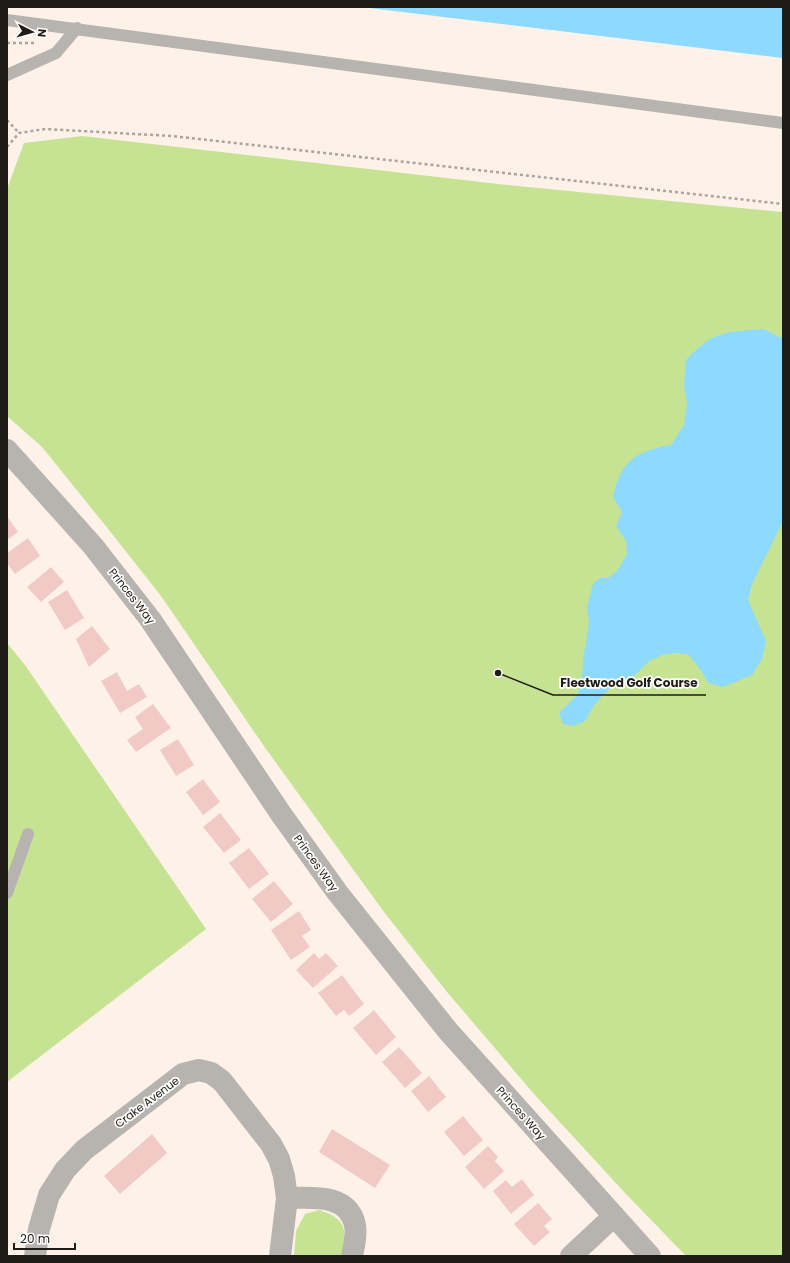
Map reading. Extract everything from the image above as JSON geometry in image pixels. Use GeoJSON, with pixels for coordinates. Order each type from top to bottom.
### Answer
{"type":"FeatureCollection","features":[{"type":"Feature","properties":{"kind":"street","name":"Princes Way"},"geometry":{"type":"LineString","coordinates":[[7,450],[93,546],[150,619],[281,814],[337,892],[448,1031],[650,1256]]}},
{"type":"Feature","properties":{"kind":"street","name":"Crake Avenue"},"geometry":{"type":"LineString","coordinates":[[35,1256],[39,1229],[49,1195],[65,1170],[84,1150],[183,1074],[199,1070],[211,1073],[222,1081],[271,1144],[279,1159],[284,1176],[287,1198],[280,1256]]}},
{"type":"Feature","properties":{"kind":"street"},"geometry":{"type":"LineString","coordinates":[[287,1198],[328,1199],[341,1203],[349,1212],[355,1225],[352,1256]]}},
{"type":"Feature","properties":{"kind":"street"},"geometry":{"type":"LineString","coordinates":[[571,1256],[614,1216]]}},
{"type":"Feature","properties":{"kind":"lane"},"geometry":{"type":"LineString","coordinates":[[7,20],[77,28],[783,123]]}},
{"type":"Feature","properties":{"kind":"lane"},"geometry":{"type":"LineString","coordinates":[[7,75],[56,53],[77,28]]}},
{"type":"Feature","properties":{"kind":"lane"},"geometry":{"type":"LineString","coordinates":[[7,892],[28,834]]}},
{"type":"Feature","properties":{"kind":"path"},"geometry":{"type":"LineString","coordinates":[[7,120],[19,134]]}},
{"type":"Feature","properties":{"kind":"path"},"geometry":{"type":"LineString","coordinates":[[7,147],[19,134],[45,129],[172,136],[783,204]]}},
{"type":"Feature","properties":{"kind":"green space"},"geometry":{"type":"Polygon","coordinates":[[[82,136],[498,184],[783,212],[783,1256],[686,1256],[625,1193],[534,1094],[447,992],[384,912],[266,749],[161,596],[42,447],[7,416],[7,189],[24,143],[82,136]]]}},
{"type":"Feature","properties":{"kind":"green space"},"geometry":{"type":"Polygon","coordinates":[[[7,643],[25,665],[206,929],[7,1082],[7,643]]]}},
{"type":"Feature","properties":{"kind":"green space"},"geometry":{"type":"Polygon","coordinates":[[[319,1210],[335,1217],[343,1227],[345,1239],[343,1256],[294,1256],[296,1231],[305,1214],[319,1210]]]}},
{"type":"Feature","properties":{"kind":"water"},"geometry":{"type":"Polygon","coordinates":[[[361,7],[783,7],[783,58],[361,7]]]}},
{"type":"Feature","properties":{"kind":"water"},"geometry":{"type":"Polygon","coordinates":[[[764,329],[779,337],[783,337],[783,521],[752,584],[748,600],[766,641],[762,659],[752,675],[723,687],[708,683],[700,669],[688,654],[674,653],[662,655],[648,662],[634,676],[618,681],[602,696],[593,707],[585,721],[574,726],[563,724],[559,713],[578,694],[589,623],[587,607],[593,584],[600,578],[608,578],[617,571],[627,554],[626,541],[616,526],[622,512],[613,497],[620,475],[625,466],[640,455],[659,447],[671,445],[684,425],[687,403],[684,386],[686,360],[698,348],[717,336],[738,331],[764,329]]]}},
{"type":"Feature","properties":{"kind":"building"},"geometry":{"type":"Polygon","coordinates":[[[7,516],[18,532],[7,540],[7,516]]]}},
{"type":"Feature","properties":{"kind":"building"},"geometry":{"type":"Polygon","coordinates":[[[28,538],[40,556],[15,574],[7,563],[7,553],[28,538]]]}},
{"type":"Feature","properties":{"kind":"building"},"geometry":{"type":"Polygon","coordinates":[[[51,567],[64,582],[41,602],[27,587],[51,567]]]}},
{"type":"Feature","properties":{"kind":"building"},"geometry":{"type":"Polygon","coordinates":[[[67,590],[84,618],[65,630],[48,602],[67,590]]]}},
{"type":"Feature","properties":{"kind":"building"},"geometry":{"type":"Polygon","coordinates":[[[92,626],[110,649],[89,667],[76,639],[92,626]]]}},
{"type":"Feature","properties":{"kind":"building"},"geometry":{"type":"Polygon","coordinates":[[[117,672],[127,691],[139,684],[147,697],[120,713],[101,681],[117,672]]]}},
{"type":"Feature","properties":{"kind":"building"},"geometry":{"type":"Polygon","coordinates":[[[153,704],[171,728],[136,752],[127,740],[143,729],[135,717],[153,704]]]}},
{"type":"Feature","properties":{"kind":"building"},"geometry":{"type":"Polygon","coordinates":[[[178,739],[194,765],[176,776],[160,750],[178,739]]]}},
{"type":"Feature","properties":{"kind":"building"},"geometry":{"type":"Polygon","coordinates":[[[203,779],[220,802],[203,815],[186,792],[203,779]]]}},
{"type":"Feature","properties":{"kind":"building"},"geometry":{"type":"Polygon","coordinates":[[[220,813],[241,840],[224,853],[203,827],[220,813]]]}},
{"type":"Feature","properties":{"kind":"building"},"geometry":{"type":"Polygon","coordinates":[[[249,848],[269,874],[249,889],[229,863],[249,848]]]}},
{"type":"Feature","properties":{"kind":"building"},"geometry":{"type":"Polygon","coordinates":[[[274,881],[293,904],[271,922],[252,899],[274,881]]]}},
{"type":"Feature","properties":{"kind":"building"},"geometry":{"type":"Polygon","coordinates":[[[299,911],[311,930],[302,936],[310,947],[291,960],[271,930],[299,911]]]}},
{"type":"Feature","properties":{"kind":"building"},"geometry":{"type":"Polygon","coordinates":[[[314,953],[319,959],[326,953],[338,966],[313,988],[296,970],[314,953]]]}},
{"type":"Feature","properties":{"kind":"building"},"geometry":{"type":"Polygon","coordinates":[[[342,975],[364,1004],[349,1016],[344,1010],[336,1016],[318,993],[342,975]]]}},
{"type":"Feature","properties":{"kind":"building"},"geometry":{"type":"Polygon","coordinates":[[[374,1010],[396,1037],[376,1055],[353,1028],[374,1010]]]}},
{"type":"Feature","properties":{"kind":"building"},"geometry":{"type":"Polygon","coordinates":[[[399,1047],[422,1073],[405,1088],[382,1062],[399,1047]]]}},
{"type":"Feature","properties":{"kind":"building"},"geometry":{"type":"Polygon","coordinates":[[[429,1076],[446,1097],[428,1112],[411,1091],[429,1076]]]}},
{"type":"Feature","properties":{"kind":"building"},"geometry":{"type":"Polygon","coordinates":[[[463,1116],[483,1140],[464,1156],[444,1132],[463,1116]]]}},
{"type":"Feature","properties":{"kind":"building"},"geometry":{"type":"Polygon","coordinates":[[[332,1129],[390,1165],[375,1188],[319,1152],[332,1129]]]}},
{"type":"Feature","properties":{"kind":"building"},"geometry":{"type":"Polygon","coordinates":[[[152,1134],[167,1153],[120,1194],[104,1176],[152,1134]]]}},
{"type":"Feature","properties":{"kind":"building"},"geometry":{"type":"Polygon","coordinates":[[[488,1146],[498,1157],[495,1161],[504,1171],[484,1189],[465,1167],[488,1146]]]}},
{"type":"Feature","properties":{"kind":"building"},"geometry":{"type":"Polygon","coordinates":[[[522,1179],[534,1195],[511,1214],[493,1191],[506,1180],[512,1187],[522,1179]]]}},
{"type":"Feature","properties":{"kind":"building"},"geometry":{"type":"Polygon","coordinates":[[[538,1203],[552,1219],[544,1226],[550,1232],[534,1246],[514,1224],[538,1203]]]}},
{"type":"Feature","properties":{"kind":"place","name":"Fleetwood Golf Course"},"geometry":{"type":"Point","coordinates":[498,673]}}]}
